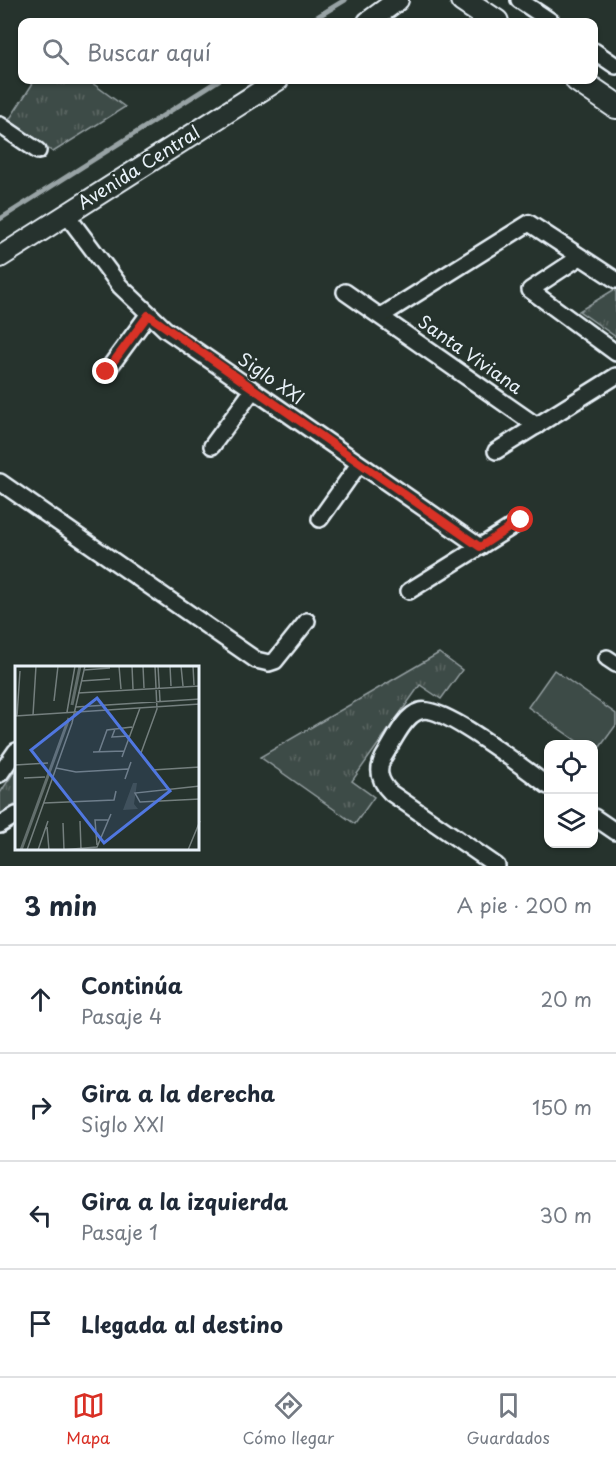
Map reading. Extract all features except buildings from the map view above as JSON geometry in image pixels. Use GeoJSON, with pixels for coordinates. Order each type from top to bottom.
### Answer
{"type":"FeatureCollection","features":[{"type":"Feature","properties":{"kind":"main road"},"geometry":{"type":"LineString","coordinates":[[463,0],[490,18]]}},
{"type":"Feature","properties":{"kind":"main road"},"geometry":{"type":"LineString","coordinates":[[584,84],[616,106]]}},
{"type":"Feature","properties":{"kind":"street"},"geometry":{"type":"LineString","coordinates":[[373,18],[398,0]]}},
{"type":"Feature","properties":{"kind":"street"},"geometry":{"type":"LineString","coordinates":[[519,0],[546,18]]}},
{"type":"Feature","properties":{"kind":"street"},"geometry":{"type":"LineString","coordinates":[[598,54],[616,66]]}},
{"type":"Feature","properties":{"kind":"street","name":"Avenida Central"},"geometry":{"type":"LineString","coordinates":[[0,257],[272,84]]}},
{"type":"Feature","properties":{"kind":"street"},"geometry":{"type":"LineString","coordinates":[[0,125],[38,151]]}},
{"type":"Feature","properties":{"kind":"street","name":"Siglo XXI"},"geometry":{"type":"LineString","coordinates":[[66,214],[120,286],[148,315],[480,547]]}},
{"type":"Feature","properties":{"kind":"street","name":"Santa Viviana"},"geometry":{"type":"LineString","coordinates":[[381,316],[529,223],[580,257]]}},
{"type":"Feature","properties":{"kind":"street"},"geometry":{"type":"LineString","coordinates":[[616,280],[580,257],[530,290],[616,353]]}},
{"type":"Feature","properties":{"kind":"street","name":"Santa Viviana"},"geometry":{"type":"LineString","coordinates":[[345,292],[537,426]]}},
{"type":"Feature","properties":{"kind":"street"},"geometry":{"type":"LineString","coordinates":[[106,372],[148,315]]}},
{"type":"Feature","properties":{"kind":"street"},"geometry":{"type":"LineString","coordinates":[[496,451],[616,376]]}},
{"type":"Feature","properties":{"kind":"street"},"geometry":{"type":"LineString","coordinates":[[212,446],[253,390]]}},
{"type":"Feature","properties":{"kind":"street"},"geometry":{"type":"LineString","coordinates":[[320,519],[359,464]]}},
{"type":"Feature","properties":{"kind":"street"},"geometry":{"type":"LineString","coordinates":[[0,482],[256,660],[269,663],[275,661],[308,621]]}},
{"type":"Feature","properties":{"kind":"street"},"geometry":{"type":"LineString","coordinates":[[409,591],[521,520]]}},
{"type":"Feature","properties":{"kind":"street"},"geometry":{"type":"LineString","coordinates":[[497,866],[391,793],[384,786],[379,774],[380,763],[409,718],[418,711],[429,709],[440,712],[455,721],[544,783]]}},
{"type":"Feature","properties":{"kind":"street"},"geometry":{"type":"LineString","coordinates":[[0,774],[15,752]]}},
{"type":"Feature","properties":{"kind":"street"},"geometry":{"type":"LineString","coordinates":[[0,825],[15,816]]}},
{"type":"Feature","properties":{"kind":"street"},"geometry":{"type":"LineString","coordinates":[[598,820],[616,832]]}},
{"type":"Feature","properties":{"kind":"green space"},"geometry":{"type":"Polygon","coordinates":[[[32,84],[93,84],[125,107],[53,152],[9,120],[32,84]]]}},
{"type":"Feature","properties":{"kind":"green space"},"geometry":{"type":"Polygon","coordinates":[[[616,290],[616,337],[579,311],[616,290]]]}},
{"type":"Feature","properties":{"kind":"green space"},"geometry":{"type":"Polygon","coordinates":[[[439,653],[462,670],[441,699],[420,685],[352,781],[374,797],[355,824],[260,757],[439,653]]]}},
{"type":"Feature","properties":{"kind":"green space"},"geometry":{"type":"Polygon","coordinates":[[[554,670],[616,714],[616,725],[598,750],[598,740],[575,740],[528,707],[554,670]]]}},
{"type":"Feature","properties":{"kind":"green space"},"geometry":{"type":"Polygon","coordinates":[[[15,770],[15,805],[0,815],[0,793],[15,770]]]}},
{"type":"Feature","properties":{"kind":"waterway"},"geometry":{"type":"LineString","coordinates":[[316,18],[345,0]]}},
{"type":"Feature","properties":{"kind":"waterway"},"geometry":{"type":"LineString","coordinates":[[0,219],[213,84]]}},
{"type":"Feature","properties":{"kind":"route"},"geometry":{"type":"LineString","coordinates":[[106,372],[148,315],[480,547],[521,520]]}}]}
